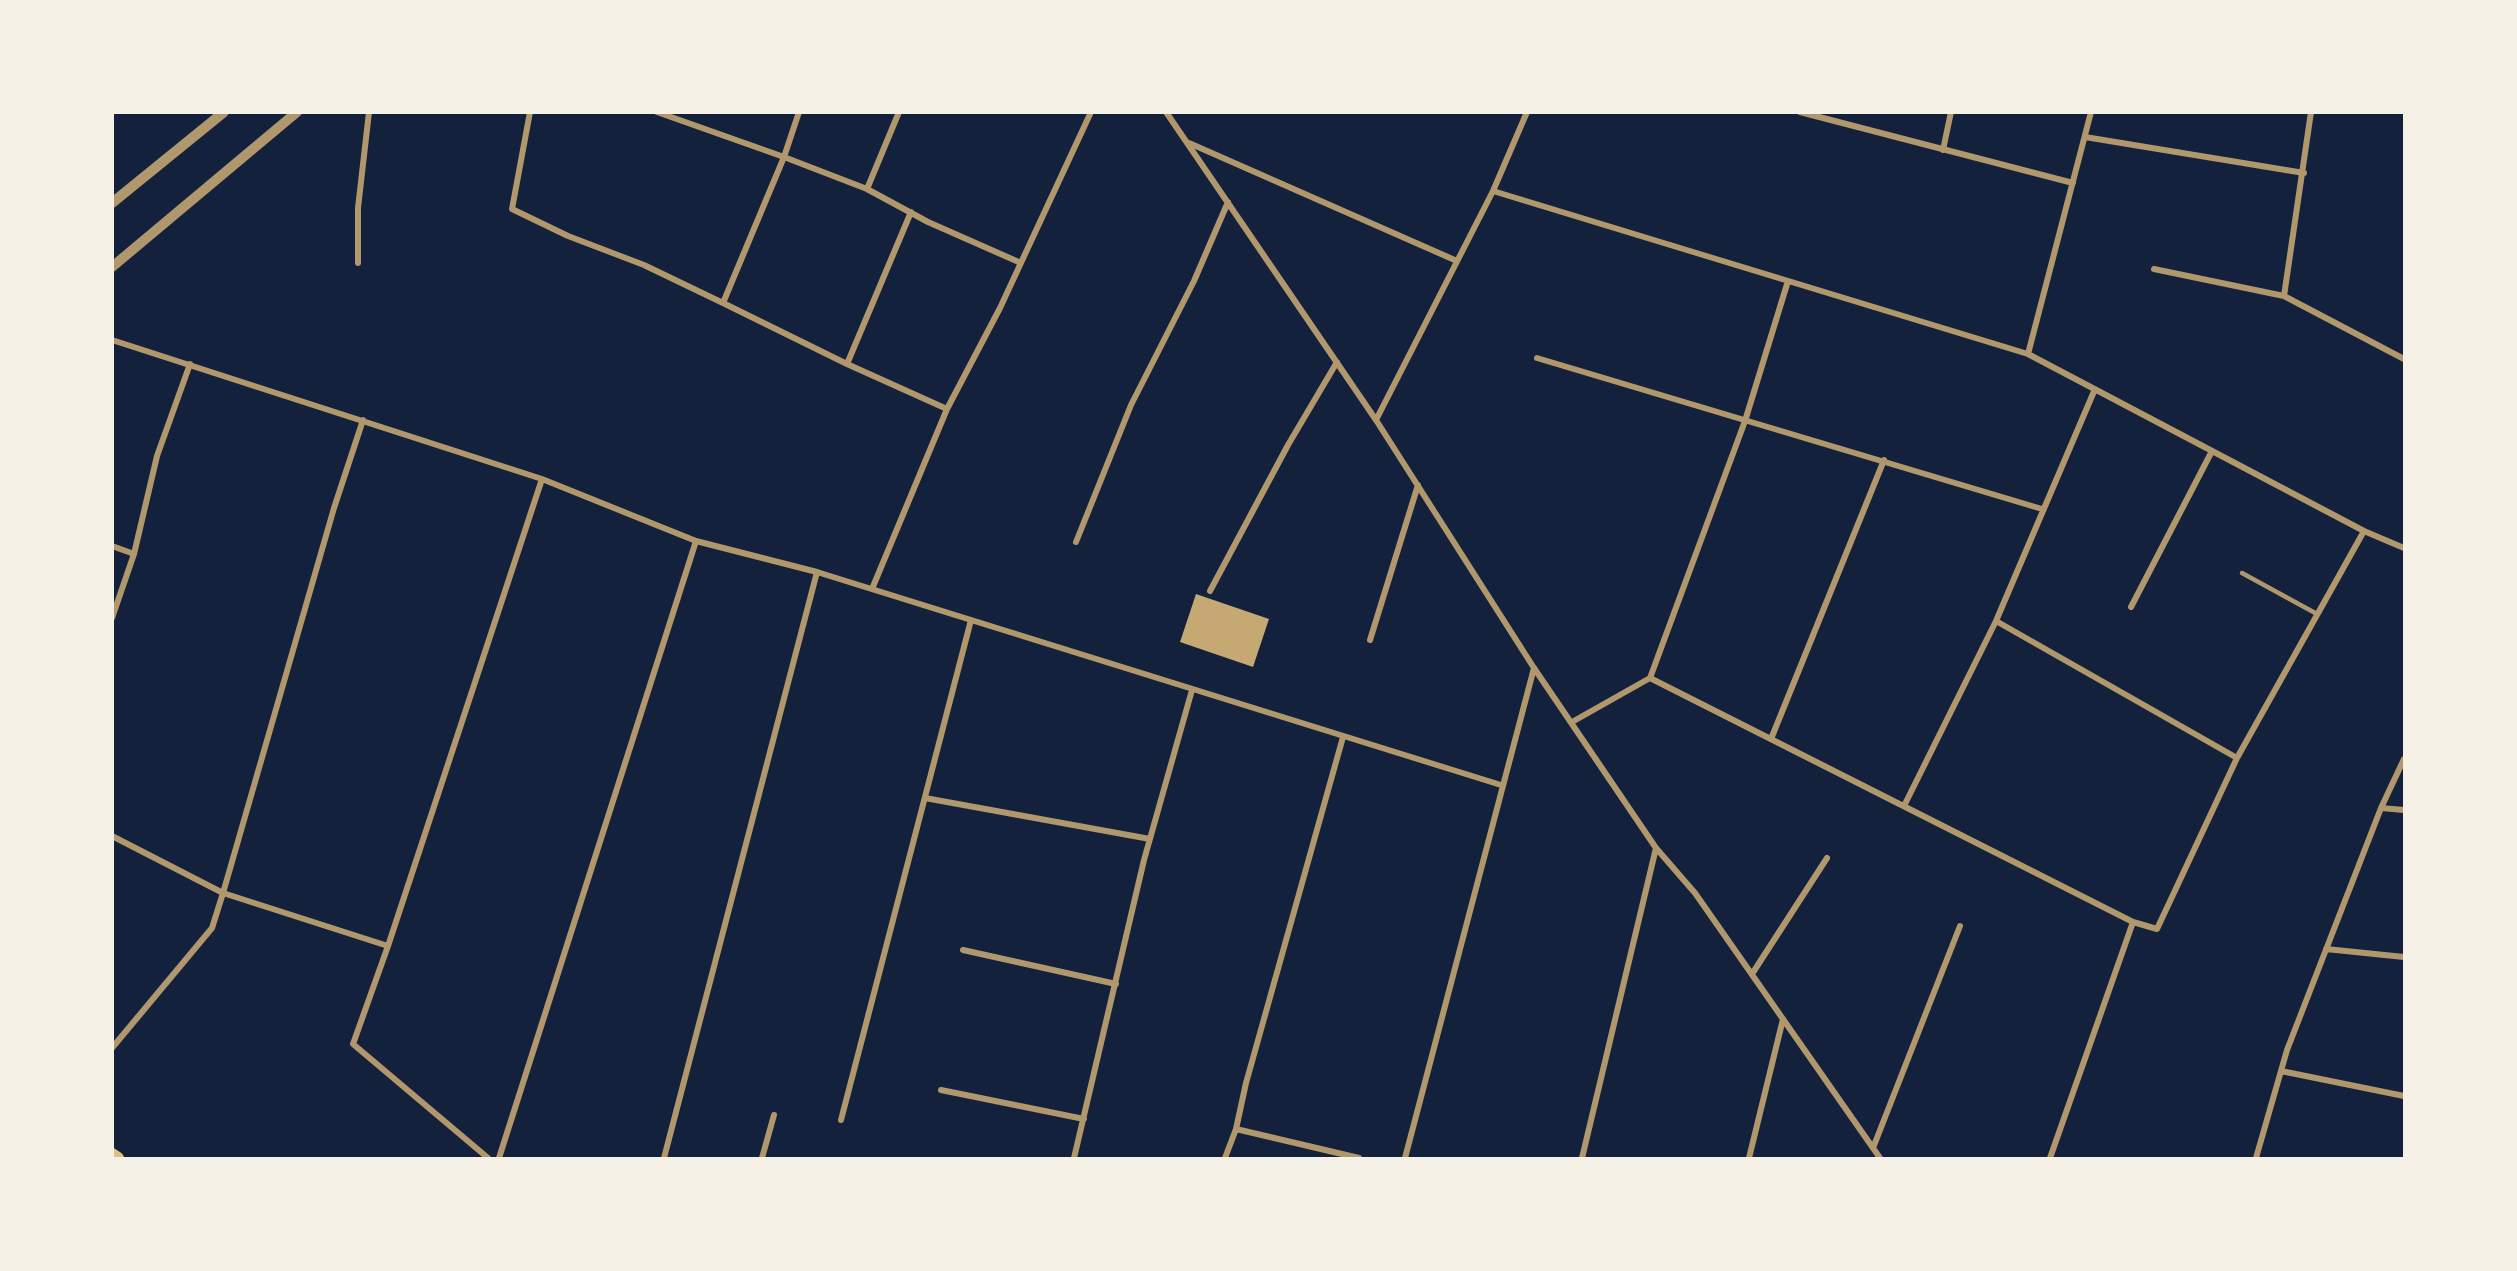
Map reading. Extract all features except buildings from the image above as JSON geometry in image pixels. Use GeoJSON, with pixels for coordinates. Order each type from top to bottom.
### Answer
{"type":"FeatureCollection","features":[{"type":"Feature","properties":{"kind":"main road"},"geometry":{"type":"LineString","coordinates":[[112,1154],[118,1158]]}},
{"type":"Feature","properties":{"kind":"street"},"geometry":{"type":"LineString","coordinates":[[112,203],[224,112]]}},
{"type":"Feature","properties":{"kind":"street"},"geometry":{"type":"LineString","coordinates":[[112,267],[297,112]]}},
{"type":"Feature","properties":{"kind":"street"},"geometry":{"type":"LineString","coordinates":[[358,263],[359,200],[369,112]]}},
{"type":"Feature","properties":{"kind":"street"},"geometry":{"type":"LineString","coordinates":[[530,112],[512,209],[568,236],[644,265],[846,364],[947,409]]}},
{"type":"Feature","properties":{"kind":"street"},"geometry":{"type":"LineString","coordinates":[[657,112],[867,189],[1022,263]]}},
{"type":"Feature","properties":{"kind":"street"},"geometry":{"type":"LineString","coordinates":[[723,303],[784,157],[799,112]]}},
{"type":"Feature","properties":{"kind":"street"},"geometry":{"type":"LineString","coordinates":[[867,189],[899,112]]}},
{"type":"Feature","properties":{"kind":"street"},"geometry":{"type":"LineString","coordinates":[[872,589],[947,409],[1022,263],[1091,112]]}},
{"type":"Feature","properties":{"kind":"street"},"geometry":{"type":"LineString","coordinates":[[1166,112],[1189,142],[1376,420],[1534,668],[1656,848],[1695,893],[1880,1158]]}},
{"type":"Feature","properties":{"kind":"street"},"geometry":{"type":"LineString","coordinates":[[1376,420],[1493,191],[1527,112]]}},
{"type":"Feature","properties":{"kind":"street"},"geometry":{"type":"LineString","coordinates":[[1800,112],[2073,183]]}},
{"type":"Feature","properties":{"kind":"street"},"geometry":{"type":"LineString","coordinates":[[1943,150],[1951,112]]}},
{"type":"Feature","properties":{"kind":"street"},"geometry":{"type":"LineString","coordinates":[[2028,354],[2091,112]]}},
{"type":"Feature","properties":{"kind":"street"},"geometry":{"type":"LineString","coordinates":[[2284,296],[2312,112]]}},
{"type":"Feature","properties":{"kind":"street"},"geometry":{"type":"LineString","coordinates":[[2085,137],[2304,173]]}},
{"type":"Feature","properties":{"kind":"street"},"geometry":{"type":"LineString","coordinates":[[1189,142],[1457,261]]}},
{"type":"Feature","properties":{"kind":"street"},"geometry":{"type":"LineString","coordinates":[[1493,191],[2028,354],[2364,531],[2404,548]]}},
{"type":"Feature","properties":{"kind":"street"},"geometry":{"type":"LineString","coordinates":[[1076,542],[1131,405],[1194,281],[1228,202]]}},
{"type":"Feature","properties":{"kind":"street"},"geometry":{"type":"LineString","coordinates":[[846,364],[911,212]]}},
{"type":"Feature","properties":{"kind":"street"},"geometry":{"type":"LineString","coordinates":[[2154,269],[2284,296],[2404,359]]}},
{"type":"Feature","properties":{"kind":"street"},"geometry":{"type":"LineString","coordinates":[[1572,722],[1650,678],[1745,421],[1788,281]]}},
{"type":"Feature","properties":{"kind":"street"},"geometry":{"type":"LineString","coordinates":[[112,340],[542,479],[696,541],[817,572],[1501,785]]}},
{"type":"Feature","properties":{"kind":"street"},"geometry":{"type":"LineString","coordinates":[[1537,358],[2042,509]]}},
{"type":"Feature","properties":{"kind":"street"},"geometry":{"type":"LineString","coordinates":[[1210,591],[1288,445],[1337,362]]}},
{"type":"Feature","properties":{"kind":"street"},"geometry":{"type":"LineString","coordinates":[[112,618],[134,554],[157,456],[190,364]]}},
{"type":"Feature","properties":{"kind":"street"},"geometry":{"type":"LineString","coordinates":[[1904,806],[1996,621],[2095,389]]}},
{"type":"Feature","properties":{"kind":"street"},"geometry":{"type":"LineString","coordinates":[[112,1048],[212,928],[334,508],[363,420]]}},
{"type":"Feature","properties":{"kind":"street"},"geometry":{"type":"LineString","coordinates":[[2131,607],[2212,451]]}},
{"type":"Feature","properties":{"kind":"street"},"geometry":{"type":"LineString","coordinates":[[1771,739],[1884,460]]}},
{"type":"Feature","properties":{"kind":"street"},"geometry":{"type":"LineString","coordinates":[[488,1158],[353,1044],[388,946],[542,479]]}},
{"type":"Feature","properties":{"kind":"street"},"geometry":{"type":"LineString","coordinates":[[1370,640],[1418,485]]}},
{"type":"Feature","properties":{"kind":"street"},"geometry":{"type":"LineString","coordinates":[[1650,678],[2133,922],[2157,929],[2237,758],[2364,531]]}},
{"type":"Feature","properties":{"kind":"street"},"geometry":{"type":"LineString","coordinates":[[500,1158],[696,541]]}},
{"type":"Feature","properties":{"kind":"street"},"geometry":{"type":"LineString","coordinates":[[112,546],[134,554]]}},
{"type":"Feature","properties":{"kind":"street"},"geometry":{"type":"LineString","coordinates":[[664,1158],[817,572]]}},
{"type":"Feature","properties":{"kind":"street"},"geometry":{"type":"LineString","coordinates":[[841,1120],[971,620]]}},
{"type":"Feature","properties":{"kind":"street"},"geometry":{"type":"LineString","coordinates":[[1996,621],[2237,758]]}},
{"type":"Feature","properties":{"kind":"street"},"geometry":{"type":"LineString","coordinates":[[1405,1158],[1501,785],[1534,668]]}},
{"type":"Feature","properties":{"kind":"street"},"geometry":{"type":"LineString","coordinates":[[1074,1158],[1150,838],[1192,690]]}},
{"type":"Feature","properties":{"kind":"street"},"geometry":{"type":"LineString","coordinates":[[1225,1158],[1236,1129],[1246,1083],[1306,877],[1342,737]]}},
{"type":"Feature","properties":{"kind":"street"},"geometry":{"type":"LineString","coordinates":[[2256,1158],[2281,1071],[2326,949],[2381,808],[2404,759]]}},
{"type":"Feature","properties":{"kind":"street"},"geometry":{"type":"LineString","coordinates":[[925,798],[1150,838]]}},
{"type":"Feature","properties":{"kind":"street"},"geometry":{"type":"LineString","coordinates":[[2381,808],[2404,810]]}},
{"type":"Feature","properties":{"kind":"street"},"geometry":{"type":"LineString","coordinates":[[112,836],[224,893],[388,946]]}},
{"type":"Feature","properties":{"kind":"street"},"geometry":{"type":"LineString","coordinates":[[1582,1158],[1656,848]]}},
{"type":"Feature","properties":{"kind":"street"},"geometry":{"type":"LineString","coordinates":[[1752,975],[1827,858]]}},
{"type":"Feature","properties":{"kind":"street"},"geometry":{"type":"LineString","coordinates":[[2050,1158],[2133,922]]}},
{"type":"Feature","properties":{"kind":"street"},"geometry":{"type":"LineString","coordinates":[[1873,1148],[1960,926]]}},
{"type":"Feature","properties":{"kind":"street"},"geometry":{"type":"LineString","coordinates":[[2326,949],[2404,957]]}},
{"type":"Feature","properties":{"kind":"street"},"geometry":{"type":"LineString","coordinates":[[963,950],[1116,984]]}},
{"type":"Feature","properties":{"kind":"street"},"geometry":{"type":"LineString","coordinates":[[1749,1158],[1783,1019]]}},
{"type":"Feature","properties":{"kind":"street"},"geometry":{"type":"LineString","coordinates":[[2281,1071],[2404,1096]]}},
{"type":"Feature","properties":{"kind":"street"},"geometry":{"type":"LineString","coordinates":[[941,1090],[1084,1119]]}},
{"type":"Feature","properties":{"kind":"street"},"geometry":{"type":"LineString","coordinates":[[762,1158],[774,1115]]}},
{"type":"Feature","properties":{"kind":"street"},"geometry":{"type":"LineString","coordinates":[[1236,1129],[1359,1158]]}},
{"type":"Feature","properties":{"kind":"lane"},"geometry":{"type":"LineString","coordinates":[[2242,573],[2317,614]]}}]}
